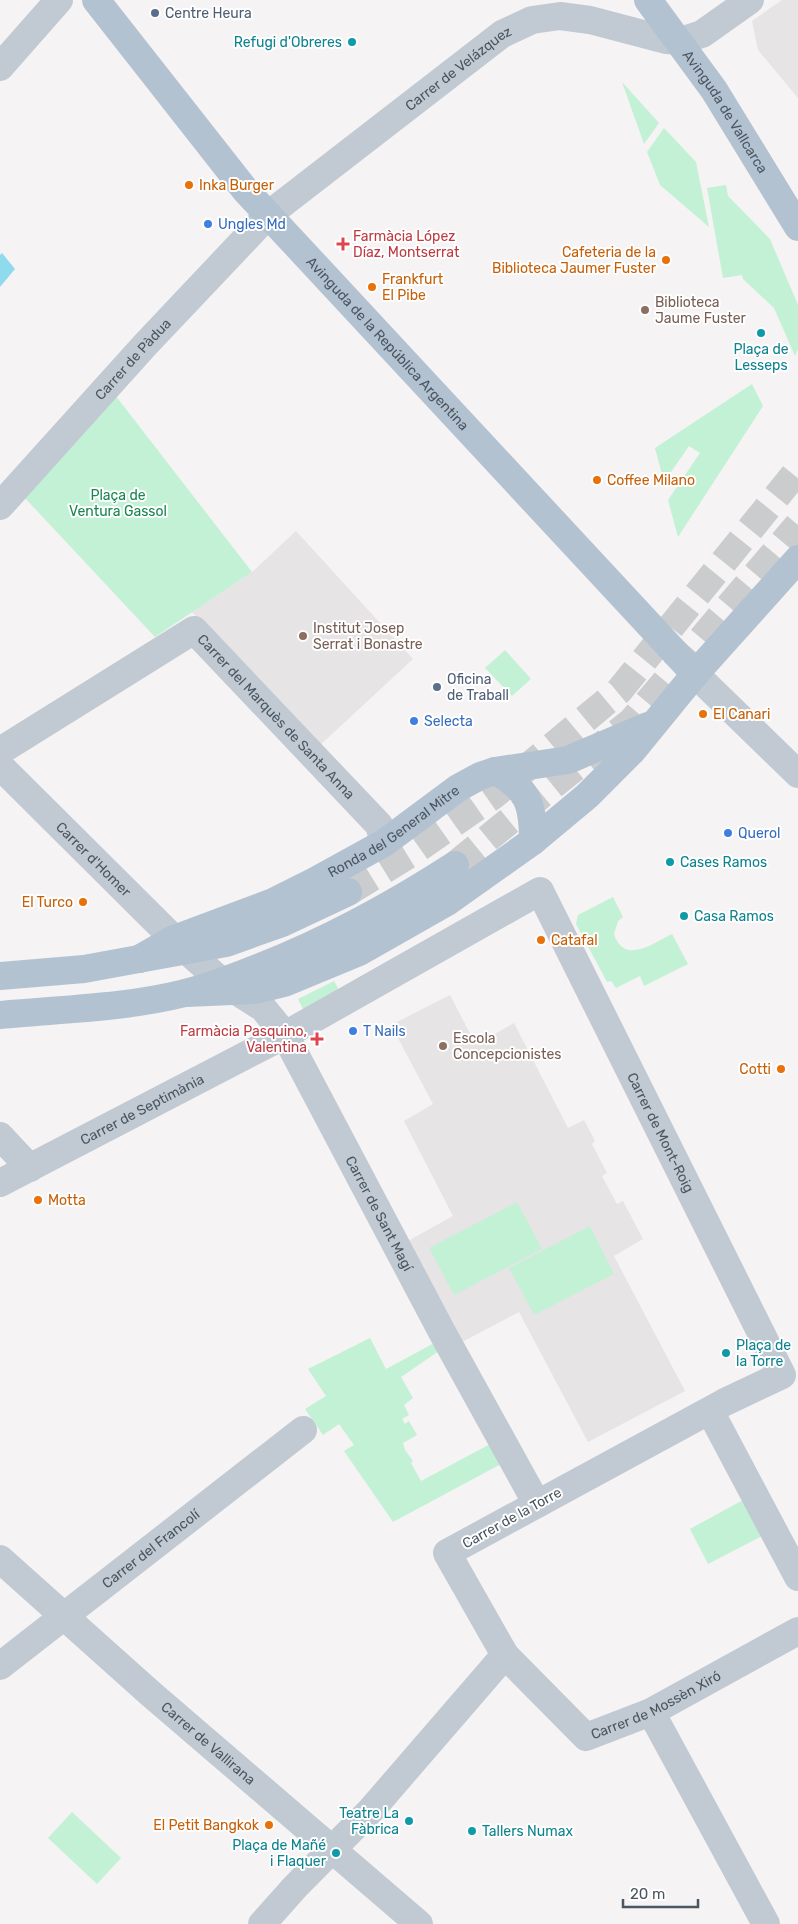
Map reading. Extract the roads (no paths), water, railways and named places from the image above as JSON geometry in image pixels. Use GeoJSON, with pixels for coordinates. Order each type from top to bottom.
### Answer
{"type":"FeatureCollection","features":[{"type":"Feature","properties":{"kind":"main road","name":"Avinguda de la República Argentina"},"geometry":{"type":"LineString","coordinates":[[96,0],[241,184],[695,674]]}},
{"type":"Feature","properties":{"kind":"main road","name":"Avinguda de Vallcarca"},"geometry":{"type":"LineString","coordinates":[[648,0],[680,41],[719,98],[798,227]]}},
{"type":"Feature","properties":{"kind":"main road"},"geometry":{"type":"LineString","coordinates":[[695,674],[798,559]]}},
{"type":"Feature","properties":{"kind":"main road","name":"Ronda del General Mitre"},"geometry":{"type":"LineString","coordinates":[[0,1014],[146,1001],[231,987],[284,984],[359,952],[447,902],[533,841],[587,796],[634,750],[695,674]]}},
{"type":"Feature","properties":{"kind":"main road","name":"Ronda del General Mitre"},"geometry":{"type":"LineString","coordinates":[[0,976],[84,969],[139,959],[181,945],[273,902],[384,843],[458,788],[480,776],[495,771],[568,760],[655,723]]}},
{"type":"Feature","properties":{"kind":"main road"},"geometry":{"type":"LineString","coordinates":[[495,771],[507,777],[527,796],[532,811],[533,841]]}},
{"type":"Feature","properties":{"kind":"main road","name":"Ronda del General Mitre"},"geometry":{"type":"LineString","coordinates":[[231,987],[406,897],[455,865]]}},
{"type":"Feature","properties":{"kind":"main road","name":"Ronda del General Mitre"},"geometry":{"type":"LineString","coordinates":[[181,945],[226,943],[282,923],[348,892]]}},
{"type":"Feature","properties":{"kind":"street"},"geometry":{"type":"LineString","coordinates":[[0,67],[59,0]]}},
{"type":"Feature","properties":{"kind":"street"},"geometry":{"type":"LineString","coordinates":[[680,41],[702,34],[750,0]]}},
{"type":"Feature","properties":{"kind":"street","name":"Carrer de Velázquez"},"geometry":{"type":"LineString","coordinates":[[268,214],[502,34],[532,20],[552,16],[579,18],[666,40],[680,41]]}},
{"type":"Feature","properties":{"kind":"street","name":"Carrer de Pàdua"},"geometry":{"type":"LineString","coordinates":[[0,506],[145,345],[268,214]]}},
{"type":"Feature","properties":{"kind":"street","name":"Carrer del Marquès de Santa Anna"},"geometry":{"type":"LineString","coordinates":[[0,751],[194,630],[379,825],[384,843]]}},
{"type":"Feature","properties":{"kind":"street"},"geometry":{"type":"LineString","coordinates":[[695,674],[798,774]]}},
{"type":"Feature","properties":{"kind":"street","name":"Carrer d'Homer"},"geometry":{"type":"LineString","coordinates":[[0,766],[181,945]]}},
{"type":"Feature","properties":{"kind":"street","name":"Carrer de Mont-Roig"},"geometry":{"type":"LineString","coordinates":[[285,1035],[540,891],[782,1374]]}},
{"type":"Feature","properties":{"kind":"street","name":"Carrer de Sant Magí"},"geometry":{"type":"LineString","coordinates":[[181,945],[231,987],[263,1008],[285,1035],[404,1256],[442,1332],[536,1504]]}},
{"type":"Feature","properties":{"kind":"street","name":"Carrer de Septimània"},"geometry":{"type":"LineString","coordinates":[[0,1183],[285,1035]]}},
{"type":"Feature","properties":{"kind":"street"},"geometry":{"type":"LineString","coordinates":[[0,1136],[30,1168]]}},
{"type":"Feature","properties":{"kind":"street","name":"Carrer de la Torre"},"geometry":{"type":"LineString","coordinates":[[505,1655],[447,1553],[782,1374]]}},
{"type":"Feature","properties":{"kind":"street"},"geometry":{"type":"LineString","coordinates":[[710,1411],[798,1577]]}},
{"type":"Feature","properties":{"kind":"street","name":"Carrer del Francolí"},"geometry":{"type":"LineString","coordinates":[[0,1666],[302,1430]]}},
{"type":"Feature","properties":{"kind":"street","name":"Carrer de Vallirana"},"geometry":{"type":"LineString","coordinates":[[0,1559],[151,1694],[419,1924]]}},
{"type":"Feature","properties":{"kind":"street","name":"Carrer de Mossèn Xiró"},"geometry":{"type":"LineString","coordinates":[[505,1655],[586,1737],[651,1712],[798,1631]]}},
{"type":"Feature","properties":{"kind":"street"},"geometry":{"type":"LineString","coordinates":[[262,1924],[295,1887],[371,1810],[505,1655]]}},
{"type":"Feature","properties":{"kind":"street"},"geometry":{"type":"LineString","coordinates":[[651,1712],[766,1924]]}},
{"type":"Feature","properties":{"kind":"water"},"geometry":{"type":"Polygon","coordinates":[[[2,253],[15,269],[0,287],[0,255],[2,253]]]}},
{"type":"Feature","properties":{"kind":"tunnel"},"geometry":{"type":"LineString","coordinates":[[348,892],[413,852],[494,795],[619,691],[798,470]]}},
{"type":"Feature","properties":{"kind":"tunnel"},"geometry":{"type":"LineString","coordinates":[[455,865],[632,721],[798,525]]}},
{"type":"Feature","properties":{"kind":"place","name":"Centre Heura"},"geometry":{"type":"Point","coordinates":[155,13]}},
{"type":"Feature","properties":{"kind":"place","name":"Refugi d'Obreres"},"geometry":{"type":"Point","coordinates":[352,42]}},
{"type":"Feature","properties":{"kind":"place","name":"Inka Burger"},"geometry":{"type":"Point","coordinates":[189,185]}},
{"type":"Feature","properties":{"kind":"place","name":"Ungles Md"},"geometry":{"type":"Point","coordinates":[208,224]}},
{"type":"Feature","properties":{"kind":"place","name":"Farmàcia López Díaz, Montserrat"},"geometry":{"type":"Point","coordinates":[343,244]}},
{"type":"Feature","properties":{"kind":"place","name":"Cafeteria de la Biblioteca Jaumer Fuster"},"geometry":{"type":"Point","coordinates":[666,260]}},
{"type":"Feature","properties":{"kind":"place","name":"Frankfurt El Pibe"},"geometry":{"type":"Point","coordinates":[372,287]}},
{"type":"Feature","properties":{"kind":"place","name":"Biblioteca Jaume Fuster"},"geometry":{"type":"Point","coordinates":[645,310]}},
{"type":"Feature","properties":{"kind":"place","name":"Plaça de Lesseps"},"geometry":{"type":"Point","coordinates":[761,333]}},
{"type":"Feature","properties":{"kind":"place","name":"Coffee Milano"},"geometry":{"type":"Point","coordinates":[597,480]}},
{"type":"Feature","properties":{"kind":"place","name":"Institut Josep Serrat i Bonastre"},"geometry":{"type":"Point","coordinates":[303,636]}},
{"type":"Feature","properties":{"kind":"place","name":"Oficina de Traball"},"geometry":{"type":"Point","coordinates":[437,687]}},
{"type":"Feature","properties":{"kind":"place","name":"El Canari"},"geometry":{"type":"Point","coordinates":[703,714]}},
{"type":"Feature","properties":{"kind":"place","name":"Selecta"},"geometry":{"type":"Point","coordinates":[414,721]}},
{"type":"Feature","properties":{"kind":"place","name":"Querol"},"geometry":{"type":"Point","coordinates":[728,833]}},
{"type":"Feature","properties":{"kind":"place","name":"Cases Ramos"},"geometry":{"type":"Point","coordinates":[670,862]}},
{"type":"Feature","properties":{"kind":"place","name":"El Turco"},"geometry":{"type":"Point","coordinates":[83,902]}},
{"type":"Feature","properties":{"kind":"place","name":"Casa Ramos"},"geometry":{"type":"Point","coordinates":[684,916]}},
{"type":"Feature","properties":{"kind":"place","name":"Catafal"},"geometry":{"type":"Point","coordinates":[541,940]}},
{"type":"Feature","properties":{"kind":"place","name":"T Nails"},"geometry":{"type":"Point","coordinates":[353,1031]}},
{"type":"Feature","properties":{"kind":"place","name":"Farmàcia Pasquino, Valentina"},"geometry":{"type":"Point","coordinates":[317,1039]}},
{"type":"Feature","properties":{"kind":"place","name":"Escola Concepcionistes"},"geometry":{"type":"Point","coordinates":[443,1046]}},
{"type":"Feature","properties":{"kind":"place","name":"Cotti"},"geometry":{"type":"Point","coordinates":[781,1069]}},
{"type":"Feature","properties":{"kind":"place","name":"Motta"},"geometry":{"type":"Point","coordinates":[38,1200]}},
{"type":"Feature","properties":{"kind":"place","name":"Plaça de la Torre"},"geometry":{"type":"Point","coordinates":[726,1353]}},
{"type":"Feature","properties":{"kind":"place","name":"Teatre La Fàbrica"},"geometry":{"type":"Point","coordinates":[409,1821]}},
{"type":"Feature","properties":{"kind":"place","name":"El Petit Bangkok"},"geometry":{"type":"Point","coordinates":[269,1825]}},
{"type":"Feature","properties":{"kind":"place","name":"Tallers Numax"},"geometry":{"type":"Point","coordinates":[472,1831]}},
{"type":"Feature","properties":{"kind":"place","name":"Plaça de Mañé i Flaquer"},"geometry":{"type":"Point","coordinates":[336,1853]}},
{"type":"Feature","properties":{"kind":"park label","name":"Plaça de Ventura Gassol"},"geometry":{"type":"Point","coordinates":[118,504]}}]}
